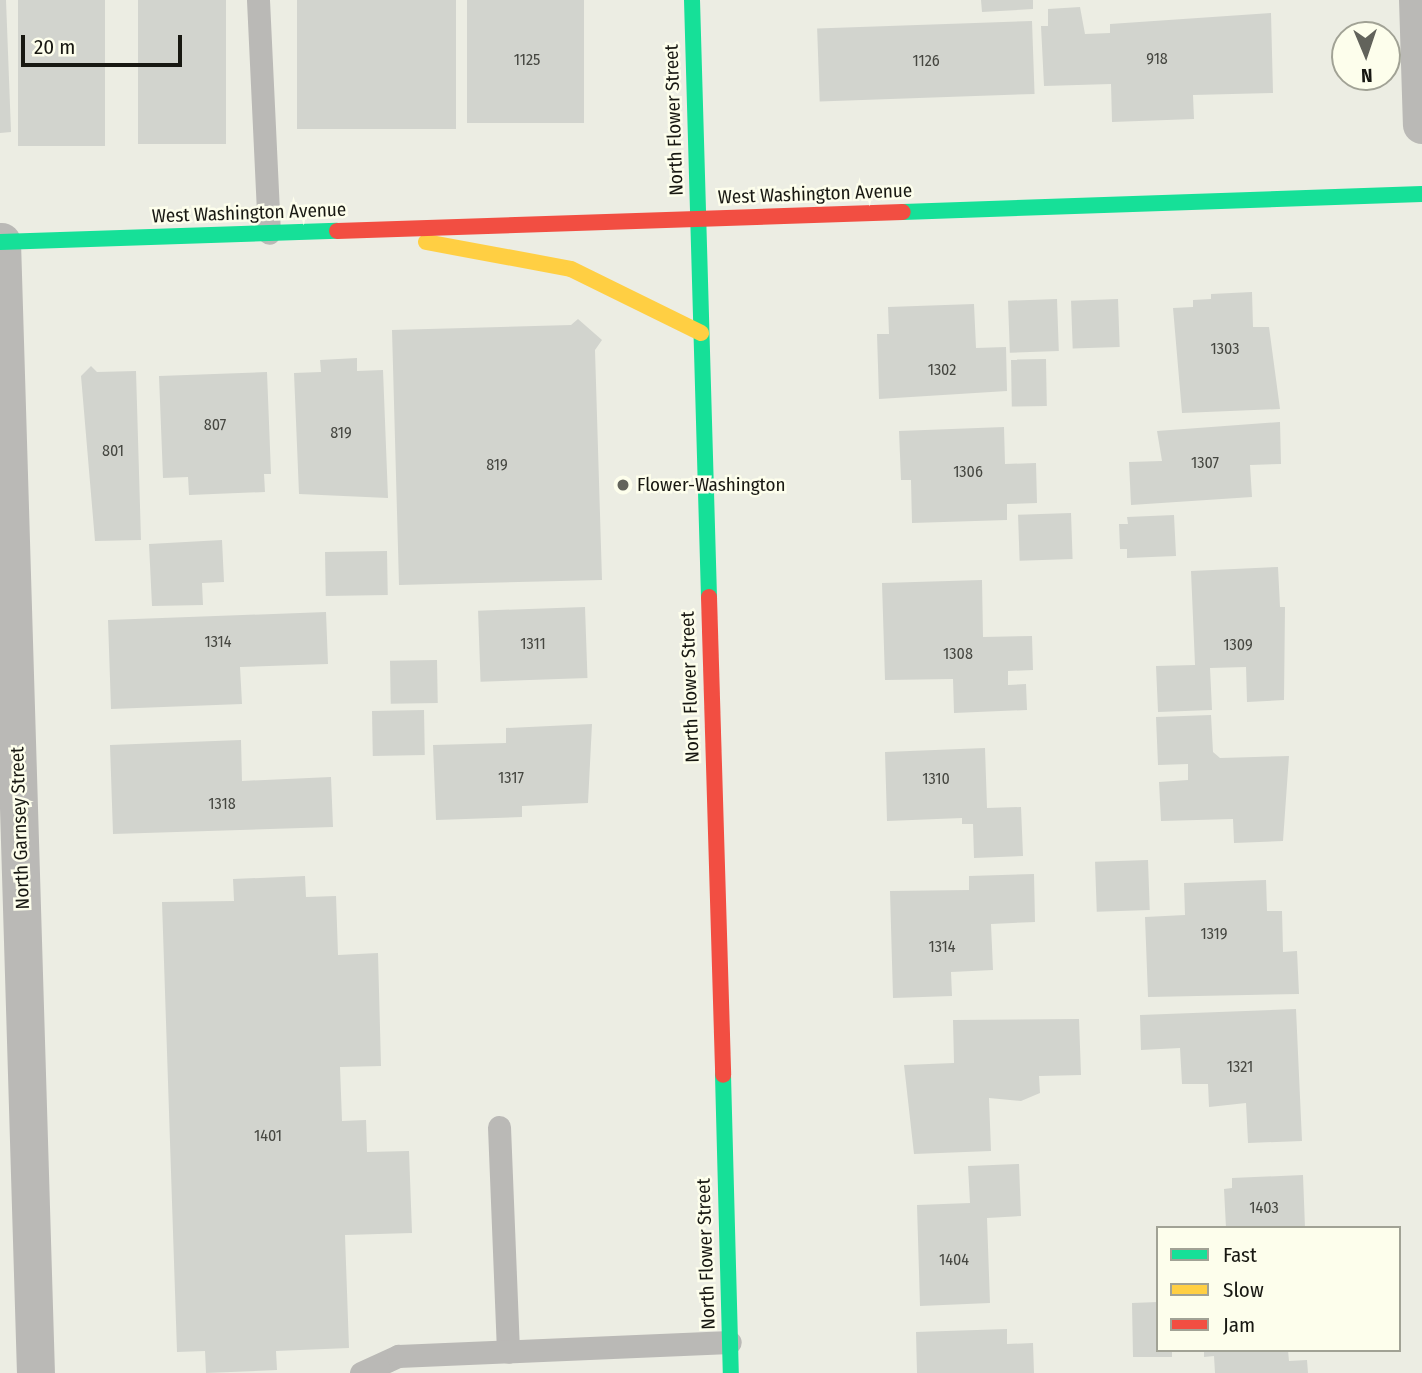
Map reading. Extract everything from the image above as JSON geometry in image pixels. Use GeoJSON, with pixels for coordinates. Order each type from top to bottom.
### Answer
{"type":"FeatureCollection","features":[{"type":"Feature","properties":{"kind":"main road","name":"North Flower Street"},"geometry":{"type":"LineString","coordinates":[[692,0],[731,1373]]}},
{"type":"Feature","properties":{"kind":"main road","name":"West Washington Avenue"},"geometry":{"type":"LineString","coordinates":[[1,242],[1422,194]]}},
{"type":"Feature","properties":{"kind":"main road"},"geometry":{"type":"LineString","coordinates":[[374,231],[570,270],[701,333]]}},
{"type":"Feature","properties":{"kind":"street"},"geometry":{"type":"LineString","coordinates":[[1418,0],[1422,125]]}},
{"type":"Feature","properties":{"kind":"street","name":"North Garnsey Street"},"geometry":{"type":"LineString","coordinates":[[1,242],[9,764],[36,1373]]}},
{"type":"Feature","properties":{"kind":"lane"},"geometry":{"type":"LineString","coordinates":[[258,0],[269,233]]}},
{"type":"Feature","properties":{"kind":"lane"},"geometry":{"type":"LineString","coordinates":[[499,1127],[508,1352]]}},
{"type":"Feature","properties":{"kind":"lane"},"geometry":{"type":"LineString","coordinates":[[360,1373],[398,1356],[730,1342]]}},
{"type":"Feature","properties":{"kind":"building"},"geometry":{"type":"Polygon","coordinates":[[[0,0],[6,0],[11,132],[0,133],[0,0]]]}},
{"type":"Feature","properties":{"kind":"building"},"geometry":{"type":"Polygon","coordinates":[[[18,0],[105,0],[105,146],[18,146],[18,0]]]}},
{"type":"Feature","properties":{"kind":"building"},"geometry":{"type":"Polygon","coordinates":[[[138,0],[226,0],[226,144],[138,144],[138,0]]]}},
{"type":"Feature","properties":{"kind":"building"},"geometry":{"type":"Polygon","coordinates":[[[297,0],[456,0],[456,129],[297,129],[297,0]]]}},
{"type":"Feature","properties":{"kind":"building"},"geometry":{"type":"Polygon","coordinates":[[[467,0],[584,0],[584,123],[467,123],[467,0]]]}},
{"type":"Feature","properties":{"kind":"building"},"geometry":{"type":"Polygon","coordinates":[[[981,0],[1033,0],[1033,9],[982,12],[981,0]]]}},
{"type":"Feature","properties":{"kind":"building"},"geometry":{"type":"Polygon","coordinates":[[[1080,7],[1085,34],[1110,33],[1110,24],[1271,13],[1273,93],[1193,95],[1194,119],[1112,122],[1111,84],[1044,86],[1041,26],[1048,26],[1048,9],[1080,7]]]}},
{"type":"Feature","properties":{"kind":"building"},"geometry":{"type":"Polygon","coordinates":[[[1032,21],[1035,94],[820,101],[817,29],[1032,21]]]}},
{"type":"Feature","properties":{"kind":"building"},"geometry":{"type":"Polygon","coordinates":[[[1252,292],[1253,327],[1269,327],[1280,409],[1182,413],[1173,308],[1193,307],[1193,300],[1211,299],[1211,294],[1252,292]]]}},
{"type":"Feature","properties":{"kind":"building"},"geometry":{"type":"Polygon","coordinates":[[[1057,299],[1059,351],[1010,353],[1008,301],[1057,299]]]}},
{"type":"Feature","properties":{"kind":"building"},"geometry":{"type":"Polygon","coordinates":[[[1118,299],[1120,347],[1073,349],[1071,301],[1118,299]]]}},
{"type":"Feature","properties":{"kind":"building"},"geometry":{"type":"Polygon","coordinates":[[[974,304],[976,348],[1006,347],[1007,391],[879,399],[877,334],[889,334],[888,307],[974,304]]]}},
{"type":"Feature","properties":{"kind":"building"},"geometry":{"type":"Polygon","coordinates":[[[578,319],[602,340],[595,350],[602,580],[399,585],[392,330],[571,325],[578,319]]]}},
{"type":"Feature","properties":{"kind":"building"},"geometry":{"type":"Polygon","coordinates":[[[357,358],[357,371],[383,370],[388,498],[299,494],[294,373],[321,372],[320,360],[357,358]]]}},
{"type":"Feature","properties":{"kind":"building"},"geometry":{"type":"Polygon","coordinates":[[[1046,359],[1047,406],[1012,407],[1011,360],[1046,359]]]}},
{"type":"Feature","properties":{"kind":"building"},"geometry":{"type":"Polygon","coordinates":[[[91,366],[97,372],[136,371],[141,540],[95,541],[81,376],[91,366]]]}},
{"type":"Feature","properties":{"kind":"building"},"geometry":{"type":"Polygon","coordinates":[[[267,372],[271,474],[264,474],[265,492],[189,495],[188,477],[163,478],[159,376],[267,372]]]}},
{"type":"Feature","properties":{"kind":"building"},"geometry":{"type":"Polygon","coordinates":[[[1280,422],[1281,464],[1250,465],[1252,497],[1131,505],[1129,462],[1162,461],[1157,431],[1280,422]]]}},
{"type":"Feature","properties":{"kind":"building"},"geometry":{"type":"Polygon","coordinates":[[[1004,427],[1005,464],[1036,463],[1037,503],[1007,504],[1007,520],[912,523],[911,480],[901,480],[899,431],[1004,427]]]}},
{"type":"Feature","properties":{"kind":"building"},"geometry":{"type":"Polygon","coordinates":[[[1071,513],[1073,559],[1020,561],[1018,515],[1071,513]]]}},
{"type":"Feature","properties":{"kind":"building"},"geometry":{"type":"Polygon","coordinates":[[[1174,515],[1176,556],[1127,558],[1127,549],[1120,549],[1119,524],[1128,524],[1127,517],[1174,515]]]}},
{"type":"Feature","properties":{"kind":"building"},"geometry":{"type":"Polygon","coordinates":[[[222,540],[224,582],[202,583],[203,605],[152,606],[149,544],[222,540]]]}},
{"type":"Feature","properties":{"kind":"building"},"geometry":{"type":"Polygon","coordinates":[[[387,551],[388,595],[326,596],[325,552],[387,551]]]}},
{"type":"Feature","properties":{"kind":"building"},"geometry":{"type":"Polygon","coordinates":[[[1278,567],[1280,607],[1285,607],[1284,700],[1247,702],[1246,667],[1210,668],[1212,710],[1158,712],[1156,666],[1195,665],[1191,571],[1278,567]]]}},
{"type":"Feature","properties":{"kind":"building"},"geometry":{"type":"Polygon","coordinates":[[[982,580],[983,637],[1032,636],[1033,670],[1008,671],[1008,685],[1026,684],[1027,710],[954,713],[953,679],[885,680],[882,583],[982,580]]]}},
{"type":"Feature","properties":{"kind":"building"},"geometry":{"type":"Polygon","coordinates":[[[585,607],[587,678],[481,682],[478,611],[585,607]]]}},
{"type":"Feature","properties":{"kind":"building"},"geometry":{"type":"Polygon","coordinates":[[[326,612],[328,664],[240,667],[242,704],[111,709],[108,620],[326,612]]]}},
{"type":"Feature","properties":{"kind":"building"},"geometry":{"type":"Polygon","coordinates":[[[437,660],[438,703],[391,704],[390,661],[437,660]]]}},
{"type":"Feature","properties":{"kind":"building"},"geometry":{"type":"Polygon","coordinates":[[[424,710],[425,755],[373,756],[372,711],[424,710]]]}},
{"type":"Feature","properties":{"kind":"building"},"geometry":{"type":"Polygon","coordinates":[[[1211,715],[1213,752],[1220,758],[1289,756],[1283,841],[1234,843],[1233,819],[1161,821],[1159,782],[1188,780],[1188,764],[1158,765],[1156,717],[1211,715]]]}},
{"type":"Feature","properties":{"kind":"building"},"geometry":{"type":"Polygon","coordinates":[[[592,724],[588,803],[522,806],[522,817],[436,820],[433,745],[506,743],[506,728],[592,724]]]}},
{"type":"Feature","properties":{"kind":"building"},"geometry":{"type":"Polygon","coordinates":[[[241,740],[242,781],[331,777],[333,827],[113,834],[110,745],[241,740]]]}},
{"type":"Feature","properties":{"kind":"building"},"geometry":{"type":"Polygon","coordinates":[[[985,748],[987,808],[1021,807],[1023,856],[974,858],[973,824],[962,824],[962,818],[887,821],[885,752],[985,748]]]}},
{"type":"Feature","properties":{"kind":"building"},"geometry":{"type":"Polygon","coordinates":[[[1148,860],[1150,910],[1097,912],[1095,862],[1148,860]]]}},
{"type":"Feature","properties":{"kind":"building"},"geometry":{"type":"Polygon","coordinates":[[[1034,874],[1035,922],[991,924],[993,970],[951,972],[952,996],[893,998],[890,891],[969,890],[969,876],[1034,874]]]}},
{"type":"Feature","properties":{"kind":"building"},"geometry":{"type":"Polygon","coordinates":[[[305,876],[306,897],[336,896],[338,955],[378,953],[381,1066],[340,1067],[342,1121],[366,1120],[367,1152],[409,1151],[412,1233],[345,1235],[349,1348],[276,1351],[277,1370],[206,1373],[205,1351],[177,1352],[162,902],[234,901],[233,879],[305,876]]]}},
{"type":"Feature","properties":{"kind":"building"},"geometry":{"type":"Polygon","coordinates":[[[1266,880],[1267,911],[1282,911],[1283,952],[1297,951],[1299,994],[1148,997],[1145,917],[1185,915],[1184,883],[1266,880]]]}},
{"type":"Feature","properties":{"kind":"building"},"geometry":{"type":"Polygon","coordinates":[[[1296,1009],[1302,1141],[1248,1143],[1246,1103],[1209,1107],[1208,1084],[1182,1084],[1180,1048],[1141,1050],[1140,1015],[1296,1009]]]}},
{"type":"Feature","properties":{"kind":"building"},"geometry":{"type":"Polygon","coordinates":[[[1079,1019],[1081,1075],[1039,1076],[1040,1093],[1021,1101],[989,1098],[991,1151],[914,1154],[904,1065],[954,1063],[953,1020],[1079,1019]]]}},
{"type":"Feature","properties":{"kind":"building"},"geometry":{"type":"Polygon","coordinates":[[[1019,1164],[1021,1216],[987,1218],[990,1303],[920,1306],[917,1205],[970,1203],[968,1166],[1019,1164]]]}},
{"type":"Feature","properties":{"kind":"building"},"geometry":{"type":"Polygon","coordinates":[[[1303,1175],[1305,1226],[1226,1226],[1224,1189],[1232,1188],[1232,1178],[1303,1175]]]}},
{"type":"Feature","properties":{"kind":"building"},"geometry":{"type":"Polygon","coordinates":[[[1156,1302],[1156,1352],[1172,1352],[1172,1357],[1133,1357],[1132,1303],[1156,1302]]]}},
{"type":"Feature","properties":{"kind":"building"},"geometry":{"type":"Polygon","coordinates":[[[1007,1329],[1007,1344],[1033,1343],[1034,1373],[917,1373],[916,1332],[1007,1329]]]}},
{"type":"Feature","properties":{"kind":"building"},"geometry":{"type":"Polygon","coordinates":[[[1204,1352],[1288,1352],[1289,1361],[1307,1360],[1308,1373],[1215,1373],[1214,1356],[1204,1357],[1204,1352]]]}},
{"type":"Feature","properties":{"kind":"traffic: fast"},"geometry":{"type":"LineString","coordinates":[[692,0],[709,597]]}},
{"type":"Feature","properties":{"kind":"traffic: fast"},"geometry":{"type":"LineString","coordinates":[[903,212],[1422,194]]}},
{"type":"Feature","properties":{"kind":"traffic: fast"},"geometry":{"type":"LineString","coordinates":[[0,242],[337,231]]}},
{"type":"Feature","properties":{"kind":"traffic: fast"},"geometry":{"type":"LineString","coordinates":[[723,1075],[731,1373]]}},
{"type":"Feature","properties":{"kind":"traffic: slow"},"geometry":{"type":"LineString","coordinates":[[426,242],[571,269],[701,333]]}},
{"type":"Feature","properties":{"kind":"traffic: jam"},"geometry":{"type":"LineString","coordinates":[[337,231],[903,212]]}},
{"type":"Feature","properties":{"kind":"traffic: jam"},"geometry":{"type":"LineString","coordinates":[[709,597],[723,1075]]}},
{"type":"Feature","properties":{"kind":"place","name":"Flower-Washington"},"geometry":{"type":"Point","coordinates":[623,485]}}]}
